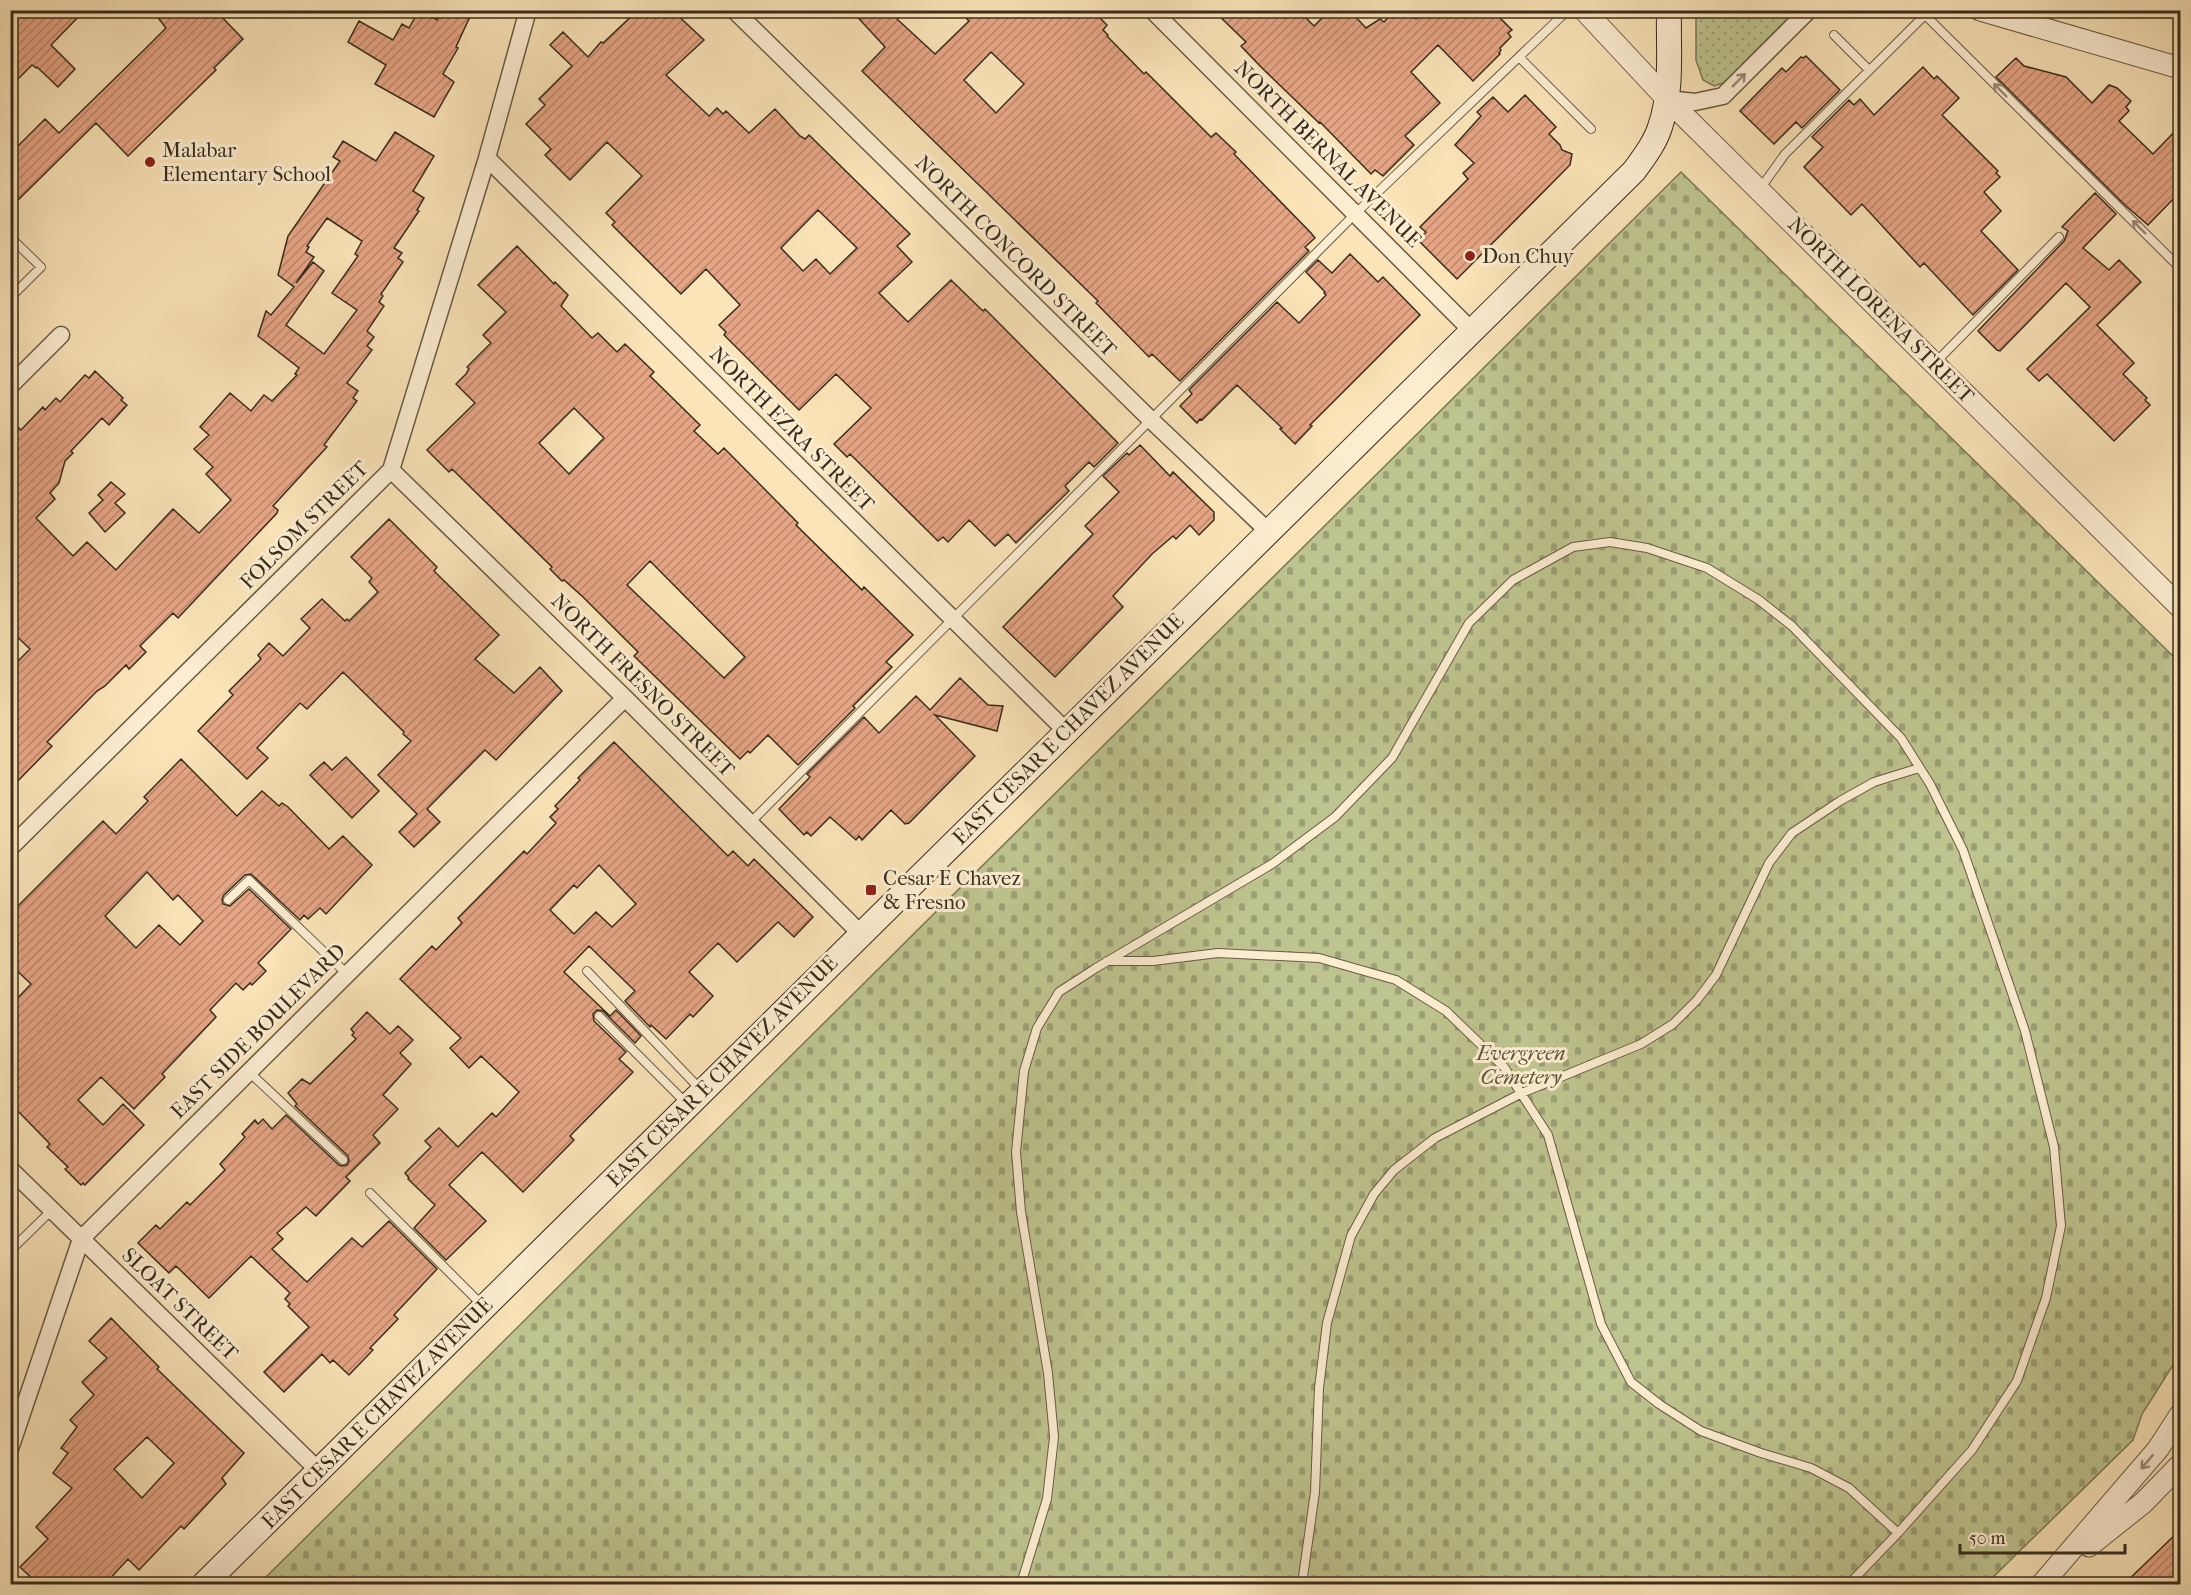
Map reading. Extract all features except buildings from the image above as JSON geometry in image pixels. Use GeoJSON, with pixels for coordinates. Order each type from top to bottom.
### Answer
{"type":"FeatureCollection","features":[{"type":"Feature","properties":{"kind":"main road","name":"EAST CESAR E CHAVEZ AVENUE"},"geometry":{"type":"LineString","coordinates":[[204,1584],[1634,171],[1649,151],[1660,128],[1667,99],[1669,10]]}},
{"type":"Feature","properties":{"kind":"street","name":"FOLSOM STREET"},"geometry":{"type":"LineString","coordinates":[[10,848],[391,470],[487,159],[528,10]]}},
{"type":"Feature","properties":{"kind":"street","name":"NORTH CONCORD STREET"},"geometry":{"type":"LineString","coordinates":[[734,10],[1268,531]]}},
{"type":"Feature","properties":{"kind":"street","name":"NORTH BERNAL AVENUE"},"geometry":{"type":"LineString","coordinates":[[1152,10],[1471,330]]}},
{"type":"Feature","properties":{"kind":"street","name":"NORTH LORENA STREET"},"geometry":{"type":"LineString","coordinates":[[1584,10],[1667,99],[2181,607]]}},
{"type":"Feature","properties":{"kind":"street"},"geometry":{"type":"LineString","coordinates":[[1667,99],[1695,102],[1723,96],[1809,10]]}},
{"type":"Feature","properties":{"kind":"street"},"geometry":{"type":"LineString","coordinates":[[1980,10],[2181,68]]}},
{"type":"Feature","properties":{"kind":"street","name":"NORTH EZRA STREET"},"geometry":{"type":"LineString","coordinates":[[487,159],[1066,731]]}},
{"type":"Feature","properties":{"kind":"street"},"geometry":{"type":"LineString","coordinates":[[10,386],[61,335]]}},
{"type":"Feature","properties":{"kind":"street","name":"NORTH FRESNO STREET"},"geometry":{"type":"LineString","coordinates":[[391,470],[625,698],[861,934]]}},
{"type":"Feature","properties":{"kind":"street","name":"EAST SIDE BOULEVARD"},"geometry":{"type":"LineString","coordinates":[[10,1449],[81,1239],[625,698]]}},
{"type":"Feature","properties":{"kind":"street","name":"SLOAT STREET"},"geometry":{"type":"LineString","coordinates":[[10,1168],[319,1471]]}},
{"type":"Feature","properties":{"kind":"street"},"geometry":{"type":"LineString","coordinates":[[2048,1578],[2158,1449],[2181,1415]]}},
{"type":"Feature","properties":{"kind":"street"},"geometry":{"type":"LineString","coordinates":[[2048,1578],[2143,1503],[2181,1465]]}},
{"type":"Feature","properties":{"kind":"lane"},"geometry":{"type":"LineString","coordinates":[[750,823],[1356,213],[1568,10]]}},
{"type":"Feature","properties":{"kind":"lane"},"geometry":{"type":"LineString","coordinates":[[1759,190],[1785,154],[1922,13],[2181,268]]}},
{"type":"Feature","properties":{"kind":"lane"},"geometry":{"type":"LineString","coordinates":[[1834,35],[1869,70]]}},
{"type":"Feature","properties":{"kind":"lane"},"geometry":{"type":"LineString","coordinates":[[1519,57],[1591,129]]}},
{"type":"Feature","properties":{"kind":"lane"},"geometry":{"type":"LineString","coordinates":[[10,237],[41,267],[10,298]]}},
{"type":"Feature","properties":{"kind":"lane"},"geometry":{"type":"LineString","coordinates":[[1935,363],[2059,237]]}},
{"type":"Feature","properties":{"kind":"lane"},"geometry":{"type":"LineString","coordinates":[[1021,1584],[1047,1499],[1054,1437],[1048,1373],[1021,1212],[1016,1152],[1024,1071],[1037,1028],[1059,992],[1107,961],[1272,864],[1335,818],[1392,759],[1469,623],[1513,580],[1573,547],[1610,542],[1647,548],[1707,568],[1759,600],[1792,626],[1901,738],[1930,784],[1963,850],[2025,1031],[2054,1147],[2061,1226],[2046,1298],[2017,1381],[1972,1450],[1849,1584]]}},
{"type":"Feature","properties":{"kind":"lane"},"geometry":{"type":"LineString","coordinates":[[1302,1584],[1315,1492],[1319,1388],[1327,1323],[1351,1236],[1374,1194],[1394,1170],[1435,1138],[1522,1093],[1641,1044],[1673,1024],[1697,1000],[1716,975],[1769,863],[1792,833],[1840,801],[1874,782],[1919,768]]}},
{"type":"Feature","properties":{"kind":"lane"},"geometry":{"type":"LineString","coordinates":[[228,900],[249,880],[347,974]]}},
{"type":"Feature","properties":{"kind":"lane"},"geometry":{"type":"LineString","coordinates":[[1107,961],[1154,961],[1218,953],[1319,958],[1396,980],[1446,1011],[1504,1067],[1548,1135],[1600,1324],[1631,1382],[1659,1404],[1701,1431],[1811,1468],[1849,1488],[1898,1533]]}},
{"type":"Feature","properties":{"kind":"lane"},"geometry":{"type":"LineString","coordinates":[[587,972],[695,1098]]}},
{"type":"Feature","properties":{"kind":"lane"},"geometry":{"type":"LineString","coordinates":[[599,1016],[695,1098]]}},
{"type":"Feature","properties":{"kind":"lane"},"geometry":{"type":"LineString","coordinates":[[249,1072],[343,1160]]}},
{"type":"Feature","properties":{"kind":"lane"},"geometry":{"type":"LineString","coordinates":[[370,1193],[484,1307]]}},
{"type":"Feature","properties":{"kind":"lane"},"geometry":{"type":"LineString","coordinates":[[10,1251],[52,1210]]}},
{"type":"Feature","properties":{"kind":"green space"},"geometry":{"type":"Polygon","coordinates":[[[1696,11],[1792,11],[1791,16],[1726,82],[1714,86],[1703,80],[1696,60],[1696,11]]]}},
{"type":"Feature","properties":{"kind":"green space","name":"Evergreen Cemetery"},"geometry":{"type":"Polygon","coordinates":[[[1681,172],[2180,663],[2180,1354],[2142,1414],[2133,1440],[1986,1584],[259,1584],[1681,172]]]}},
{"type":"Feature","properties":{"kind":"place","name":"Malabar Elementary School"},"geometry":{"type":"Point","coordinates":[150,162]}},
{"type":"Feature","properties":{"kind":"place","name":"Don Chuy"},"geometry":{"type":"Point","coordinates":[1470,256]}},
{"type":"Feature","properties":{"kind":"place","name":"Cesar E Chavez & Fresno"},"geometry":{"type":"Point","coordinates":[871,890]}}]}
